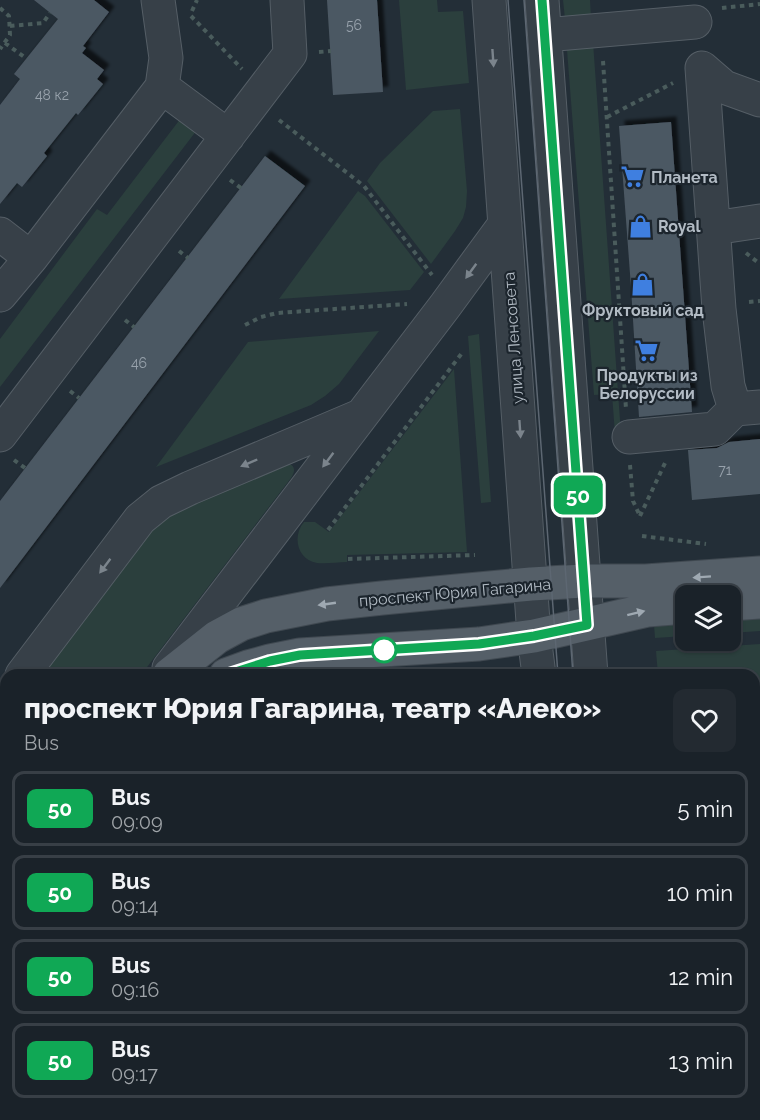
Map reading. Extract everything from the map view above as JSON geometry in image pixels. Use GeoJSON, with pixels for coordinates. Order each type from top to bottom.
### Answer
{"type":"FeatureCollection","features":[{"type":"Feature","properties":{"kind":"main road","name":"проспект Юрия Гагарина"},"geometry":{"type":"LineString","coordinates":[[177,669],[217,637],[241,624],[266,615],[338,603],[584,580],[646,580],[760,573]]}},
{"type":"Feature","properties":{"kind":"main road"},"geometry":{"type":"LineString","coordinates":[[741,603],[760,602]]}},
{"type":"Feature","properties":{"kind":"main road"},"geometry":{"type":"LineString","coordinates":[[245,669],[300,655],[479,644],[534,636],[648,610],[675,608]]}},
{"type":"Feature","properties":{"kind":"street"},"geometry":{"type":"LineString","coordinates":[[0,435],[290,54],[287,0]]}},
{"type":"Feature","properties":{"kind":"street","name":"улица Ленсовета"},"geometry":{"type":"LineString","coordinates":[[489,0],[537,669]]}},
{"type":"Feature","properties":{"kind":"street"},"geometry":{"type":"LineString","coordinates":[[542,0],[591,669]]}},
{"type":"Feature","properties":{"kind":"street"},"geometry":{"type":"LineString","coordinates":[[0,295],[162,87],[171,4]]}},
{"type":"Feature","properties":{"kind":"street"},"geometry":{"type":"LineString","coordinates":[[545,35],[601,30],[695,11],[702,68],[719,309],[728,386],[748,408],[715,429],[628,437]]}},
{"type":"Feature","properties":{"kind":"street"},"geometry":{"type":"LineString","coordinates":[[702,68],[724,87],[760,100]]}},
{"type":"Feature","properties":{"kind":"street"},"geometry":{"type":"LineString","coordinates":[[162,87],[228,136]]}},
{"type":"Feature","properties":{"kind":"street"},"geometry":{"type":"LineString","coordinates":[[169,669],[505,224],[558,221]]}},
{"type":"Feature","properties":{"kind":"street"},"geometry":{"type":"LineString","coordinates":[[714,228],[760,221]]}},
{"type":"Feature","properties":{"kind":"street"},"geometry":{"type":"LineString","coordinates":[[0,234],[30,258]]}},
{"type":"Feature","properties":{"kind":"street"},"geometry":{"type":"LineString","coordinates":[[27,669],[140,519],[161,502],[361,416]]}},
{"type":"Feature","properties":{"kind":"path"},"geometry":{"type":"LineString","coordinates":[[190,15],[197,0]]}},
{"type":"Feature","properties":{"kind":"path"},"geometry":{"type":"LineString","coordinates":[[171,4],[190,15],[258,96],[364,186],[432,275]]}},
{"type":"Feature","properties":{"kind":"path"},"geometry":{"type":"LineString","coordinates":[[695,11],[760,4]]}},
{"type":"Feature","properties":{"kind":"path"},"geometry":{"type":"LineString","coordinates":[[0,8],[9,16],[10,26],[10,35],[0,49]]}},
{"type":"Feature","properties":{"kind":"path"},"geometry":{"type":"LineString","coordinates":[[10,26],[43,23],[50,13]]}},
{"type":"Feature","properties":{"kind":"path"},"geometry":{"type":"LineString","coordinates":[[601,30],[633,501],[640,516],[680,433]]}},
{"type":"Feature","properties":{"kind":"path"},"geometry":{"type":"LineString","coordinates":[[5,43],[27,59]]}},
{"type":"Feature","properties":{"kind":"path"},"geometry":{"type":"LineString","coordinates":[[607,117],[702,68]]}},
{"type":"Feature","properties":{"kind":"path"},"geometry":{"type":"LineString","coordinates":[[245,325],[278,313],[411,304]]}},
{"type":"Feature","properties":{"kind":"path"},"geometry":{"type":"LineString","coordinates":[[328,530],[462,353]]}},
{"type":"Feature","properties":{"kind":"path"},"geometry":{"type":"LineString","coordinates":[[642,536],[716,546]]}},
{"type":"Feature","properties":{"kind":"path"},"geometry":{"type":"LineString","coordinates":[[348,559],[475,555]]}},
{"type":"Feature","properties":{"kind":"green space"},"geometry":{"type":"Polygon","coordinates":[[[399,0],[437,0],[438,12],[463,11],[469,83],[406,90],[399,0]]]}},
{"type":"Feature","properties":{"kind":"green space"},"geometry":{"type":"Polygon","coordinates":[[[563,0],[590,0],[591,18],[565,19],[563,0]]]}},
{"type":"Feature","properties":{"kind":"green space"},"geometry":{"type":"Polygon","coordinates":[[[593,42],[621,434],[615,434],[612,394],[594,395],[567,50],[574,44],[593,42]]]}},
{"type":"Feature","properties":{"kind":"green space"},"geometry":{"type":"Polygon","coordinates":[[[460,109],[467,191],[466,207],[463,218],[431,264],[367,181],[380,163],[433,111],[460,109]]]}},
{"type":"Feature","properties":{"kind":"green space"},"geometry":{"type":"Polygon","coordinates":[[[181,118],[197,130],[0,387],[0,339],[97,209],[107,215],[181,118]]]}},
{"type":"Feature","properties":{"kind":"green space"},"geometry":{"type":"Polygon","coordinates":[[[358,191],[365,196],[424,272],[410,290],[279,299],[358,191]]]}},
{"type":"Feature","properties":{"kind":"green space"},"geometry":{"type":"Polygon","coordinates":[[[379,331],[339,384],[311,405],[156,467],[248,342],[379,331]]]}},
{"type":"Feature","properties":{"kind":"green space"},"geometry":{"type":"Polygon","coordinates":[[[479,334],[491,502],[481,503],[468,336],[479,334]]]}},
{"type":"Feature","properties":{"kind":"green space"},"geometry":{"type":"Polygon","coordinates":[[[454,369],[467,552],[347,555],[347,562],[317,563],[310,561],[299,547],[298,534],[304,522],[315,522],[329,532],[454,369]]]}},
{"type":"Feature","properties":{"kind":"green space"},"geometry":{"type":"Polygon","coordinates":[[[288,463],[294,469],[291,478],[146,669],[47,669],[150,533],[183,507],[288,463]]]}},
{"type":"Feature","properties":{"kind":"green space"},"geometry":{"type":"Polygon","coordinates":[[[760,617],[760,631],[741,632],[741,618],[760,617]]]}},
{"type":"Feature","properties":{"kind":"green space"},"geometry":{"type":"Polygon","coordinates":[[[675,623],[675,637],[655,638],[654,625],[675,623]]]}},
{"type":"Feature","properties":{"kind":"green space"},"geometry":{"type":"Polygon","coordinates":[[[760,644],[760,669],[658,669],[656,651],[741,651],[741,645],[760,644]]]}},
{"type":"Feature","properties":{"kind":"building"},"geometry":{"type":"Polygon","coordinates":[[[34,0],[94,0],[109,12],[83,46],[86,48],[82,53],[104,70],[97,79],[103,84],[44,153],[47,156],[22,187],[17,183],[0,204],[0,105],[20,79],[14,74],[58,19],[34,0]]]}},
{"type":"Feature","properties":{"kind":"building"},"geometry":{"type":"Polygon","coordinates":[[[327,0],[377,0],[383,92],[333,95],[327,0]]]}},
{"type":"Feature","properties":{"kind":"building"},"geometry":{"type":"Polygon","coordinates":[[[671,122],[692,412],[639,417],[619,126],[671,122]]]}},
{"type":"Feature","properties":{"kind":"building"},"geometry":{"type":"Polygon","coordinates":[[[265,156],[305,186],[0,588],[0,501],[265,156]]]}},
{"type":"Feature","properties":{"kind":"building"},"geometry":{"type":"Polygon","coordinates":[[[760,439],[760,494],[692,500],[688,450],[717,448],[729,442],[760,439]]]}},
{"type":"Feature","properties":{"kind":"tram line"},"geometry":{"type":"LineString","coordinates":[[508,0],[558,669]]}},
{"type":"Feature","properties":{"kind":"tram line"},"geometry":{"type":"LineString","coordinates":[[524,0],[573,669]]}},
{"type":"Feature","properties":{"kind":"bus line","name":"50"},"geometry":{"type":"LineString","coordinates":[[242,669],[300,655],[479,644],[587,625],[542,0]]}},
{"type":"Feature","properties":{"kind":"place","name":"Планета"},"geometry":{"type":"Point","coordinates":[633,177]}},
{"type":"Feature","properties":{"kind":"place","name":"Royal"},"geometry":{"type":"Point","coordinates":[640,226]}},
{"type":"Feature","properties":{"kind":"place","name":"Фруктовый сад"},"geometry":{"type":"Point","coordinates":[643,285]}},
{"type":"Feature","properties":{"kind":"place","name":"Продукты из Белоруссии"},"geometry":{"type":"Point","coordinates":[647,350]}}]}
